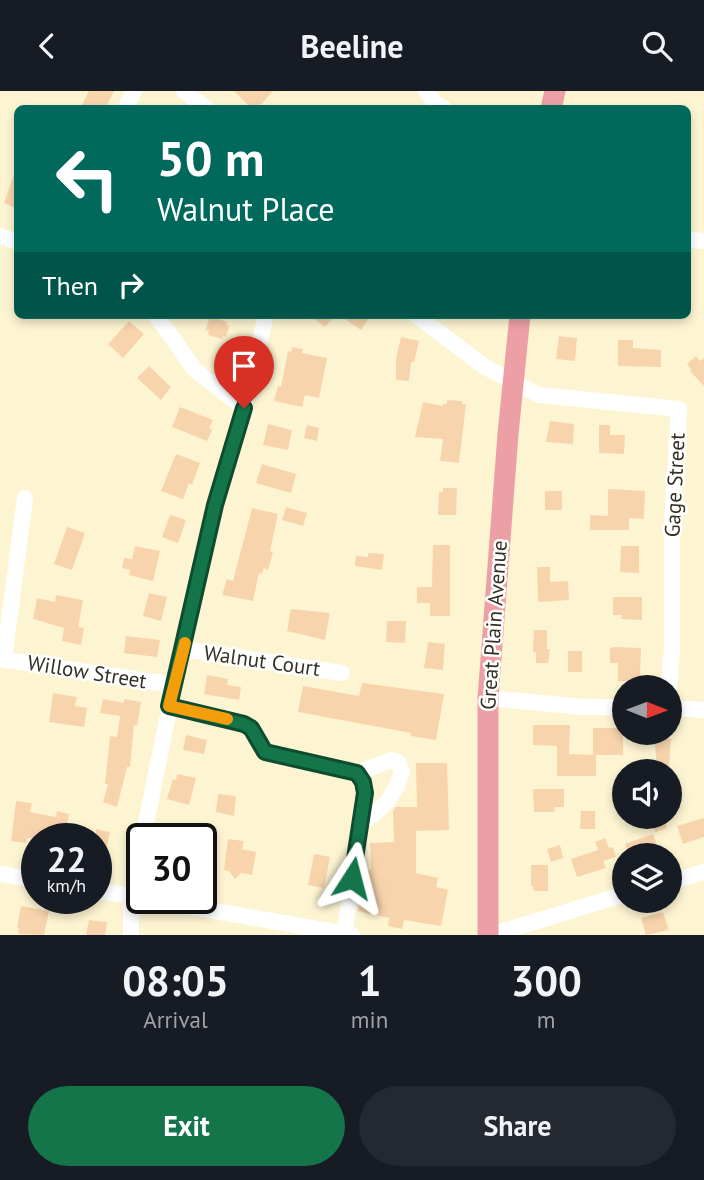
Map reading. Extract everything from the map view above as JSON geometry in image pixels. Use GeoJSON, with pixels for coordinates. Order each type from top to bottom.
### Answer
{"type":"FeatureCollection","features":[{"type":"Feature","properties":{"kind":"main road","name":"Great Plain Avenue"},"geometry":{"type":"LineString","coordinates":[[489,935],[488,698],[520,319]]}},
{"type":"Feature","properties":{"kind":"street"},"geometry":{"type":"LineString","coordinates":[[184,91],[202,105]]}},
{"type":"Feature","properties":{"kind":"street"},"geometry":{"type":"LineString","coordinates":[[426,91],[438,105]]}},
{"type":"Feature","properties":{"kind":"street"},"geometry":{"type":"LineString","coordinates":[[159,319],[195,370],[244,408]]}},
{"type":"Feature","properties":{"kind":"street"},"geometry":{"type":"LineString","coordinates":[[146,823],[169,706],[215,505],[244,408],[265,319]]}},
{"type":"Feature","properties":{"kind":"street"},"geometry":{"type":"LineString","coordinates":[[421,319],[485,367],[514,382]]}},
{"type":"Feature","properties":{"kind":"street","name":"Gage Street"},"geometry":{"type":"LineString","coordinates":[[514,382],[539,394],[679,409],[672,525],[670,675]]}},
{"type":"Feature","properties":{"kind":"street"},"geometry":{"type":"LineString","coordinates":[[2,659],[25,498]]}},
{"type":"Feature","properties":{"kind":"street","name":"Walnut Court"},"geometry":{"type":"LineString","coordinates":[[183,649],[342,673]]}},
{"type":"Feature","properties":{"kind":"street","name":"Willow Street"},"geometry":{"type":"LineString","coordinates":[[2,659],[174,685]]}},
{"type":"Feature","properties":{"kind":"street"},"geometry":{"type":"LineString","coordinates":[[488,698],[612,707]]}},
{"type":"Feature","properties":{"kind":"street"},"geometry":{"type":"LineString","coordinates":[[169,706],[244,724],[251,728],[265,752],[357,773],[391,760],[398,763],[402,772],[395,793],[378,813],[360,823]]}},
{"type":"Feature","properties":{"kind":"street"},"geometry":{"type":"LineString","coordinates":[[682,709],[704,710]]}},
{"type":"Feature","properties":{"kind":"street"},"geometry":{"type":"LineString","coordinates":[[217,911],[347,934],[365,793],[363,782],[357,773]]}},
{"type":"Feature","properties":{"kind":"street"},"geometry":{"type":"LineString","coordinates":[[682,878],[704,872]]}},
{"type":"Feature","properties":{"kind":"street"},"geometry":{"type":"LineString","coordinates":[[0,874],[21,877]]}},
{"type":"Feature","properties":{"kind":"street"},"geometry":{"type":"LineString","coordinates":[[489,935],[612,898]]}},
{"type":"Feature","properties":{"kind":"street"},"geometry":{"type":"LineString","coordinates":[[131,914],[131,935]]}},
{"type":"Feature","properties":{"kind":"building"},"geometry":{"type":"Polygon","coordinates":[[[89,91],[114,91],[107,105],[82,105],[89,91]]]}},
{"type":"Feature","properties":{"kind":"building"},"geometry":{"type":"Polygon","coordinates":[[[234,91],[273,91],[261,105],[248,105],[234,91]]]}},
{"type":"Feature","properties":{"kind":"building"},"geometry":{"type":"Polygon","coordinates":[[[14,175],[14,207],[4,203],[14,175]]]}},
{"type":"Feature","properties":{"kind":"building"},"geometry":{"type":"Polygon","coordinates":[[[209,319],[218,319],[227,322],[226,325],[229,326],[226,337],[223,336],[222,339],[208,335],[209,330],[206,330],[209,319]]]}},
{"type":"Feature","properties":{"kind":"building"},"geometry":{"type":"Polygon","coordinates":[[[314,319],[332,319],[325,327],[314,319]]]}},
{"type":"Feature","properties":{"kind":"building"},"geometry":{"type":"Polygon","coordinates":[[[345,319],[368,319],[361,330],[345,319]]]}},
{"type":"Feature","properties":{"kind":"building"},"geometry":{"type":"Polygon","coordinates":[[[129,321],[144,334],[123,358],[108,344],[129,321]]]}},
{"type":"Feature","properties":{"kind":"building"},"geometry":{"type":"Polygon","coordinates":[[[559,336],[577,338],[575,361],[556,359],[559,336]]]}},
{"type":"Feature","properties":{"kind":"building"},"geometry":{"type":"Polygon","coordinates":[[[401,337],[419,341],[414,362],[411,362],[409,381],[396,380],[396,358],[401,337]]]}},
{"type":"Feature","properties":{"kind":"building"},"geometry":{"type":"Polygon","coordinates":[[[618,340],[633,340],[633,348],[661,350],[661,367],[618,366],[618,340]]]}},
{"type":"Feature","properties":{"kind":"building"},"geometry":{"type":"Polygon","coordinates":[[[292,347],[303,349],[302,353],[327,358],[319,398],[305,395],[302,407],[274,401],[278,386],[281,387],[288,351],[291,352],[292,347]]]}},
{"type":"Feature","properties":{"kind":"building"},"geometry":{"type":"Polygon","coordinates":[[[696,356],[700,361],[704,358],[704,386],[687,364],[696,356]]]}},
{"type":"Feature","properties":{"kind":"building"},"geometry":{"type":"Polygon","coordinates":[[[149,366],[171,387],[161,400],[137,378],[149,366]]]}},
{"type":"Feature","properties":{"kind":"building"},"geometry":{"type":"Polygon","coordinates":[[[447,400],[462,401],[462,404],[466,404],[459,463],[440,461],[443,439],[415,437],[423,402],[443,406],[447,404],[447,400]]]}},
{"type":"Feature","properties":{"kind":"building"},"geometry":{"type":"Polygon","coordinates":[[[180,407],[213,420],[207,441],[172,427],[180,407]]]}},
{"type":"Feature","properties":{"kind":"building"},"geometry":{"type":"Polygon","coordinates":[[[550,421],[574,424],[573,444],[546,442],[550,421]]]}},
{"type":"Feature","properties":{"kind":"building"},"geometry":{"type":"Polygon","coordinates":[[[268,424],[292,430],[288,450],[263,445],[268,424]]]}},
{"type":"Feature","properties":{"kind":"building"},"geometry":{"type":"Polygon","coordinates":[[[307,425],[319,428],[317,441],[304,438],[307,425]]]}},
{"type":"Feature","properties":{"kind":"building"},"geometry":{"type":"Polygon","coordinates":[[[599,425],[610,425],[610,435],[625,435],[624,454],[599,453],[599,425]]]}},
{"type":"Feature","properties":{"kind":"building"},"geometry":{"type":"Polygon","coordinates":[[[176,454],[200,463],[192,485],[189,483],[183,499],[161,491],[176,454]]]}},
{"type":"Feature","properties":{"kind":"building"},"geometry":{"type":"Polygon","coordinates":[[[262,464],[296,474],[291,493],[256,483],[262,464]]]}},
{"type":"Feature","properties":{"kind":"building"},"geometry":{"type":"Polygon","coordinates":[[[443,488],[457,488],[456,515],[438,515],[439,492],[443,492],[443,488]]]}},
{"type":"Feature","properties":{"kind":"building"},"geometry":{"type":"Polygon","coordinates":[[[608,489],[645,491],[644,519],[629,518],[629,530],[590,530],[590,515],[608,516],[608,489]]]}},
{"type":"Feature","properties":{"kind":"building"},"geometry":{"type":"Polygon","coordinates":[[[545,491],[562,491],[562,510],[545,510],[545,491]]]}},
{"type":"Feature","properties":{"kind":"building"},"geometry":{"type":"Polygon","coordinates":[[[286,507],[307,513],[303,526],[282,520],[286,507]]]}},
{"type":"Feature","properties":{"kind":"building"},"geometry":{"type":"Polygon","coordinates":[[[252,508],[278,514],[268,570],[264,568],[262,574],[259,573],[253,601],[222,595],[227,579],[233,581],[252,508]]]}},
{"type":"Feature","properties":{"kind":"building"},"geometry":{"type":"Polygon","coordinates":[[[170,515],[186,520],[178,543],[162,537],[170,515]]]}},
{"type":"Feature","properties":{"kind":"building"},"geometry":{"type":"Polygon","coordinates":[[[67,527],[85,533],[72,570],[54,564],[67,527]]]}},
{"type":"Feature","properties":{"kind":"building"},"geometry":{"type":"Polygon","coordinates":[[[433,545],[450,545],[450,616],[430,616],[430,603],[417,603],[417,587],[432,587],[433,545]]]}},
{"type":"Feature","properties":{"kind":"building"},"geometry":{"type":"Polygon","coordinates":[[[135,546],[160,551],[153,581],[129,575],[130,570],[122,568],[124,558],[132,559],[135,546]]]}},
{"type":"Feature","properties":{"kind":"building"},"geometry":{"type":"Polygon","coordinates":[[[621,546],[639,546],[639,573],[620,572],[621,546]]]}},
{"type":"Feature","properties":{"kind":"building"},"geometry":{"type":"Polygon","coordinates":[[[368,553],[384,554],[382,570],[355,566],[356,556],[368,557],[368,553]]]}},
{"type":"Feature","properties":{"kind":"building"},"geometry":{"type":"Polygon","coordinates":[[[537,567],[550,567],[550,582],[568,581],[569,600],[538,602],[537,567]]]}},
{"type":"Feature","properties":{"kind":"building"},"geometry":{"type":"Polygon","coordinates":[[[149,593],[167,597],[161,621],[143,616],[149,593]]]}},
{"type":"Feature","properties":{"kind":"building"},"geometry":{"type":"Polygon","coordinates":[[[56,595],[83,600],[78,627],[84,628],[81,645],[62,641],[64,628],[33,619],[37,598],[55,602],[56,595]]]}},
{"type":"Feature","properties":{"kind":"building"},"geometry":{"type":"Polygon","coordinates":[[[613,597],[642,597],[642,620],[621,619],[622,615],[613,615],[613,597]]]}},
{"type":"Feature","properties":{"kind":"building"},"geometry":{"type":"Polygon","coordinates":[[[291,609],[330,613],[325,640],[287,631],[291,609]]]}},
{"type":"Feature","properties":{"kind":"building"},"geometry":{"type":"Polygon","coordinates":[[[387,621],[406,621],[405,643],[386,642],[387,621]]]}},
{"type":"Feature","properties":{"kind":"building"},"geometry":{"type":"Polygon","coordinates":[[[534,630],[547,630],[547,649],[550,649],[548,663],[536,663],[536,652],[533,652],[534,630]]]}},
{"type":"Feature","properties":{"kind":"building"},"geometry":{"type":"Polygon","coordinates":[[[126,636],[160,640],[157,657],[124,653],[126,636]]]}},
{"type":"Feature","properties":{"kind":"building"},"geometry":{"type":"Polygon","coordinates":[[[428,642],[445,644],[443,670],[424,668],[428,642]]]}},
{"type":"Feature","properties":{"kind":"building"},"geometry":{"type":"Polygon","coordinates":[[[610,648],[641,648],[640,675],[618,675],[618,663],[610,663],[610,648]]]}},
{"type":"Feature","properties":{"kind":"building"},"geometry":{"type":"Polygon","coordinates":[[[568,651],[582,651],[582,672],[568,672],[568,651]]]}},
{"type":"Feature","properties":{"kind":"building"},"geometry":{"type":"Polygon","coordinates":[[[207,675],[228,679],[227,685],[241,687],[239,700],[204,694],[207,675]]]}},
{"type":"Feature","properties":{"kind":"building"},"geometry":{"type":"Polygon","coordinates":[[[362,683],[444,694],[436,740],[298,712],[303,686],[359,696],[362,683]]]}},
{"type":"Feature","properties":{"kind":"building"},"geometry":{"type":"Polygon","coordinates":[[[53,693],[77,697],[75,706],[87,708],[84,727],[49,722],[53,693]]]}},
{"type":"Feature","properties":{"kind":"building"},"geometry":{"type":"Polygon","coordinates":[[[103,699],[124,703],[124,699],[141,702],[137,726],[134,725],[130,767],[127,767],[117,807],[103,802],[108,784],[105,784],[110,736],[117,737],[120,716],[100,713],[103,699]]]}},
{"type":"Feature","properties":{"kind":"building"},"geometry":{"type":"Polygon","coordinates":[[[533,725],[570,725],[569,754],[596,755],[596,776],[557,776],[557,746],[533,745],[533,725]]]}},
{"type":"Feature","properties":{"kind":"building"},"geometry":{"type":"Polygon","coordinates":[[[593,728],[612,728],[612,745],[623,745],[623,755],[593,755],[593,728]]]}},
{"type":"Feature","properties":{"kind":"building"},"geometry":{"type":"Polygon","coordinates":[[[186,735],[207,740],[204,754],[183,750],[186,735]]]}},
{"type":"Feature","properties":{"kind":"building"},"geometry":{"type":"Polygon","coordinates":[[[655,745],[671,745],[670,759],[656,759],[655,745]]]}},
{"type":"Feature","properties":{"kind":"building"},"geometry":{"type":"Polygon","coordinates":[[[416,763],[447,763],[449,830],[416,831],[416,873],[438,878],[436,887],[448,890],[441,926],[404,920],[402,929],[388,926],[389,918],[358,911],[364,869],[371,870],[370,843],[394,842],[393,811],[396,807],[417,807],[416,763]]]}},
{"type":"Feature","properties":{"kind":"building"},"geometry":{"type":"Polygon","coordinates":[[[177,774],[196,778],[189,805],[167,799],[177,774]]]}},
{"type":"Feature","properties":{"kind":"building"},"geometry":{"type":"Polygon","coordinates":[[[533,789],[564,789],[564,807],[555,807],[554,812],[534,812],[533,789]]]}},
{"type":"Feature","properties":{"kind":"building"},"geometry":{"type":"Polygon","coordinates":[[[218,794],[236,796],[234,816],[216,812],[218,794]]]}},
{"type":"Feature","properties":{"kind":"building"},"geometry":{"type":"Polygon","coordinates":[[[16,801],[32,803],[30,812],[56,817],[57,811],[69,814],[67,823],[21,823],[21,842],[11,841],[16,801]]]}},
{"type":"Feature","properties":{"kind":"building"},"geometry":{"type":"Polygon","coordinates":[[[581,811],[595,811],[595,829],[580,829],[581,811]]]}},
{"type":"Feature","properties":{"kind":"building"},"geometry":{"type":"Polygon","coordinates":[[[704,818],[704,837],[683,844],[678,829],[682,829],[682,825],[704,818]]]}},
{"type":"Feature","properties":{"kind":"building"},"geometry":{"type":"Polygon","coordinates":[[[653,834],[656,843],[628,843],[653,834]]]}},
{"type":"Feature","properties":{"kind":"building"},"geometry":{"type":"Polygon","coordinates":[[[605,838],[609,848],[612,847],[612,858],[603,861],[606,868],[577,877],[571,859],[598,850],[595,842],[605,838]]]}},
{"type":"Feature","properties":{"kind":"building"},"geometry":{"type":"Polygon","coordinates":[[[228,839],[244,841],[242,849],[256,852],[252,875],[241,873],[235,879],[229,871],[224,870],[228,839]]]}},
{"type":"Feature","properties":{"kind":"building"},"geometry":{"type":"Polygon","coordinates":[[[560,845],[563,858],[551,862],[547,849],[560,845]]]}},
{"type":"Feature","properties":{"kind":"building"},"geometry":{"type":"Polygon","coordinates":[[[314,854],[330,857],[324,888],[308,885],[314,854]]]}},
{"type":"Feature","properties":{"kind":"building"},"geometry":{"type":"Polygon","coordinates":[[[531,865],[548,865],[548,891],[534,891],[531,886],[531,865]]]}},
{"type":"Feature","properties":{"kind":"building"},"geometry":{"type":"Polygon","coordinates":[[[21,906],[21,914],[48,914],[44,935],[18,934],[21,906]]]}},
{"type":"Feature","properties":{"kind":"building"},"geometry":{"type":"Polygon","coordinates":[[[663,913],[669,930],[646,935],[641,918],[663,913]]]}},
{"type":"Feature","properties":{"kind":"building"},"geometry":{"type":"Polygon","coordinates":[[[89,920],[107,922],[105,935],[86,935],[89,920]]]}},
{"type":"Feature","properties":{"kind":"slow traffic"},"geometry":{"type":"LineString","coordinates":[[185,643],[169,706],[227,719]]}},
{"type":"Feature","properties":{"kind":"route"},"geometry":{"type":"LineString","coordinates":[[244,408],[215,505],[169,706],[244,724],[251,728],[265,752],[357,773],[363,782],[365,793],[352,878]]}}]}
